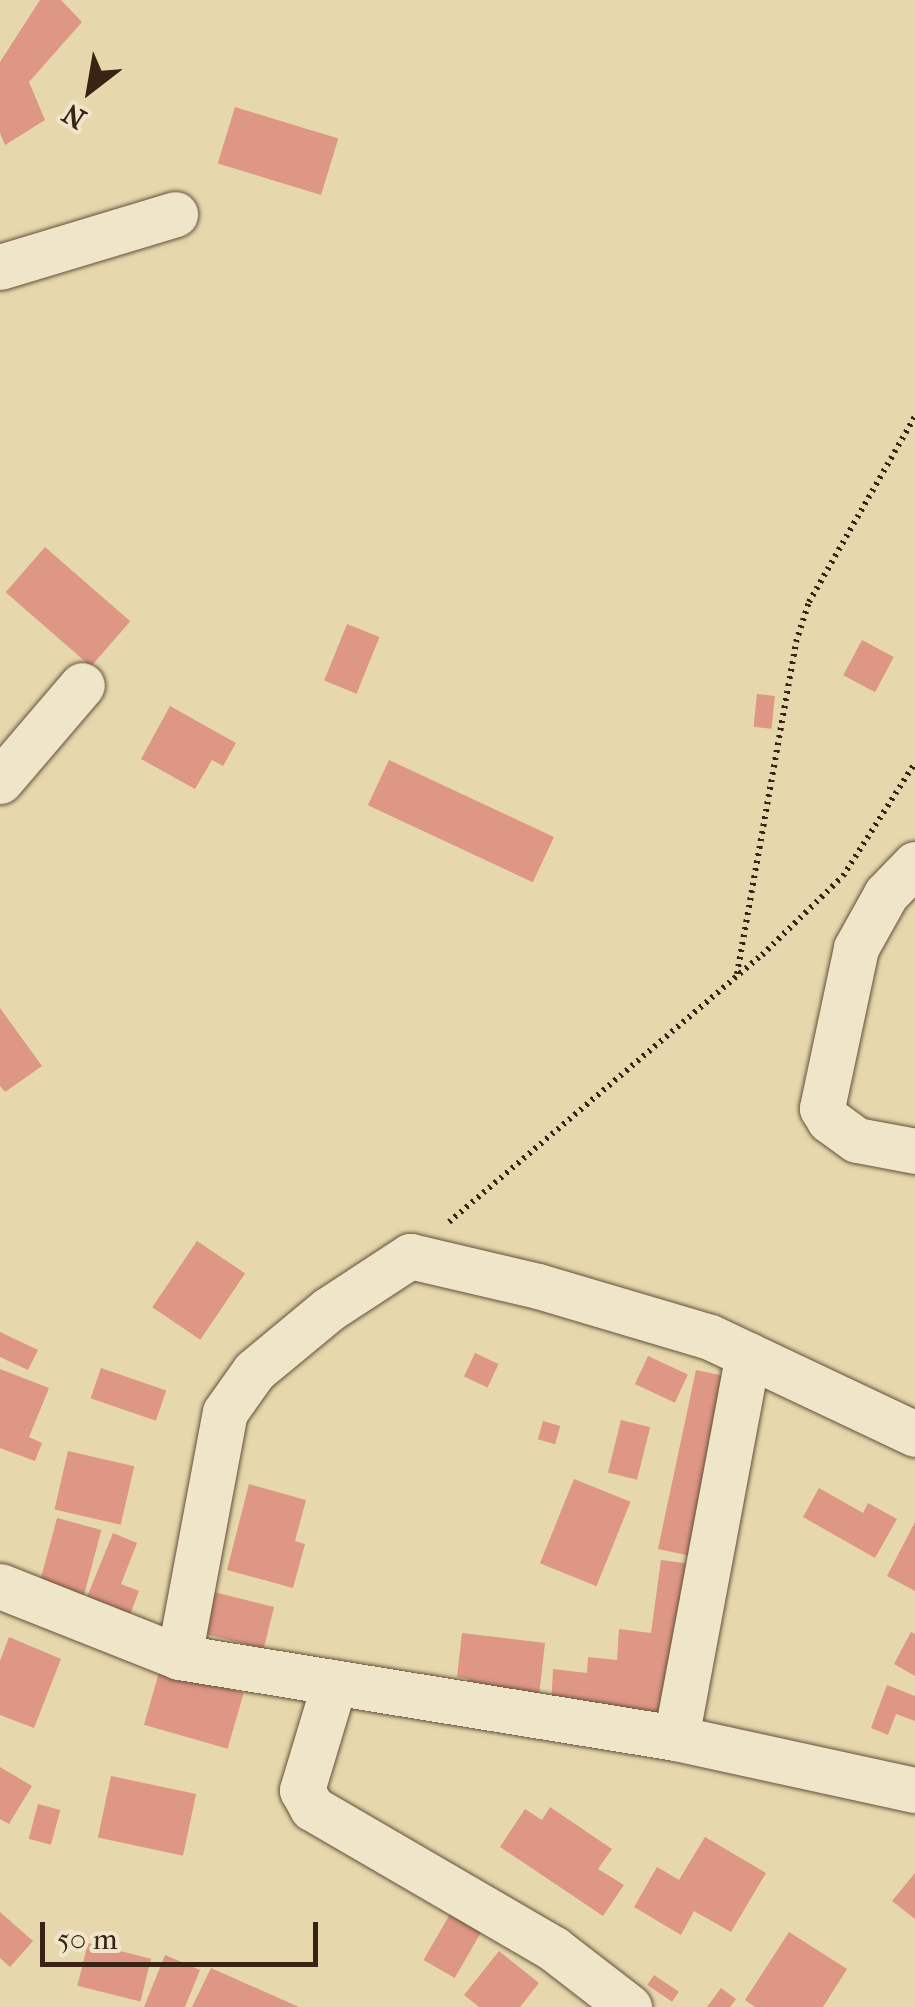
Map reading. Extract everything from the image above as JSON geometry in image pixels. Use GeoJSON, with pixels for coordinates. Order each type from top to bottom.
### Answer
{"type":"FeatureCollection","features":[{"type":"Feature","properties":{"kind":"street"},"geometry":{"type":"LineString","coordinates":[[0,267],[175,214]]}},
{"type":"Feature","properties":{"kind":"street"},"geometry":{"type":"LineString","coordinates":[[0,781],[82,685]]}},
{"type":"Feature","properties":{"kind":"street"},"geometry":{"type":"LineString","coordinates":[[915,864],[886,894],[856,948],[822,1108],[829,1120],[856,1140],[915,1152]]}},
{"type":"Feature","properties":{"kind":"street"},"geometry":{"type":"LineString","coordinates":[[179,1657],[225,1412],[254,1370],[328,1310],[410,1256],[538,1286],[710,1337],[915,1434]]}},
{"type":"Feature","properties":{"kind":"street"},"geometry":{"type":"LineString","coordinates":[[676,1738],[748,1355]]}},
{"type":"Feature","properties":{"kind":"street"},"geometry":{"type":"LineString","coordinates":[[0,1586],[179,1657],[676,1738],[915,1790]]}},
{"type":"Feature","properties":{"kind":"street"},"geometry":{"type":"LineString","coordinates":[[334,1684],[302,1790],[312,1808],[538,1939],[628,2007]]}},
{"type":"Feature","properties":{"kind":"path"},"geometry":{"type":"LineString","coordinates":[[736,975],[796,642],[810,602],[915,416]]}},
{"type":"Feature","properties":{"kind":"path"},"geometry":{"type":"LineString","coordinates":[[410,1256],[736,975],[842,876],[915,763]]}},
{"type":"Feature","properties":{"kind":"building"},"geometry":{"type":"Polygon","coordinates":[[[40,0],[61,0],[82,22],[29,82],[45,120],[5,145],[0,133],[0,62],[40,0]]]}},
{"type":"Feature","properties":{"kind":"building"},"geometry":{"type":"Polygon","coordinates":[[[235,107],[338,139],[321,195],[218,163],[235,107]]]}},
{"type":"Feature","properties":{"kind":"building"},"geometry":{"type":"Polygon","coordinates":[[[45,547],[130,621],[91,666],[6,592],[45,547]]]}},
{"type":"Feature","properties":{"kind":"building"},"geometry":{"type":"Polygon","coordinates":[[[347,624],[379,637],[357,694],[324,681],[347,624]]]}},
{"type":"Feature","properties":{"kind":"building"},"geometry":{"type":"Polygon","coordinates":[[[862,640],[894,657],[875,692],[843,675],[862,640]]]}},
{"type":"Feature","properties":{"kind":"building"},"geometry":{"type":"Polygon","coordinates":[[[757,694],[775,696],[771,729],[754,727],[757,694]]]}},
{"type":"Feature","properties":{"kind":"building"},"geometry":{"type":"Polygon","coordinates":[[[170,706],[236,743],[223,766],[212,760],[195,789],[141,759],[170,706]]]}},
{"type":"Feature","properties":{"kind":"building"},"geometry":{"type":"Polygon","coordinates":[[[389,760],[554,837],[533,882],[368,805],[389,760]]]}},
{"type":"Feature","properties":{"kind":"building"},"geometry":{"type":"Polygon","coordinates":[[[0,1008],[42,1066],[5,1092],[0,1086],[0,1008]]]}},
{"type":"Feature","properties":{"kind":"building"},"geometry":{"type":"Polygon","coordinates":[[[197,1241],[245,1273],[200,1340],[152,1307],[197,1241]]]}},
{"type":"Feature","properties":{"kind":"building"},"geometry":{"type":"Polygon","coordinates":[[[0,1332],[38,1350],[28,1370],[0,1357],[0,1332]]]}},
{"type":"Feature","properties":{"kind":"building"},"geometry":{"type":"Polygon","coordinates":[[[475,1353],[499,1364],[488,1388],[464,1377],[475,1353]]]}},
{"type":"Feature","properties":{"kind":"building"},"geometry":{"type":"Polygon","coordinates":[[[648,1356],[688,1375],[675,1403],[635,1384],[648,1356]]]}},
{"type":"Feature","properties":{"kind":"building"},"geometry":{"type":"Polygon","coordinates":[[[101,1368],[166,1390],[156,1421],[91,1398],[101,1368]]]}},
{"type":"Feature","properties":{"kind":"building"},"geometry":{"type":"Polygon","coordinates":[[[0,1369],[49,1388],[29,1437],[42,1443],[35,1461],[0,1448],[0,1369]]]}},
{"type":"Feature","properties":{"kind":"building"},"geometry":{"type":"Polygon","coordinates":[[[696,1370],[730,1377],[692,1556],[658,1549],[696,1370]]]}},
{"type":"Feature","properties":{"kind":"building"},"geometry":{"type":"Polygon","coordinates":[[[621,1420],[650,1427],[637,1480],[608,1472],[621,1420]]]}},
{"type":"Feature","properties":{"kind":"building"},"geometry":{"type":"Polygon","coordinates":[[[543,1421],[560,1426],[555,1444],[538,1439],[543,1421]]]}},
{"type":"Feature","properties":{"kind":"building"},"geometry":{"type":"Polygon","coordinates":[[[68,1451],[134,1466],[121,1525],[55,1509],[68,1451]]]}},
{"type":"Feature","properties":{"kind":"building"},"geometry":{"type":"Polygon","coordinates":[[[574,1479],[631,1502],[596,1586],[540,1563],[574,1479]]]}},
{"type":"Feature","properties":{"kind":"building"},"geometry":{"type":"Polygon","coordinates":[[[249,1484],[306,1500],[295,1541],[305,1544],[293,1588],[227,1570],[249,1484]]]}},
{"type":"Feature","properties":{"kind":"building"},"geometry":{"type":"Polygon","coordinates":[[[819,1488],[863,1513],[868,1503],[897,1519],[875,1558],[803,1517],[819,1488]]]}},
{"type":"Feature","properties":{"kind":"building"},"geometry":{"type":"Polygon","coordinates":[[[57,1518],[101,1530],[82,1601],[38,1589],[57,1518]]]}},
{"type":"Feature","properties":{"kind":"building"},"geometry":{"type":"Polygon","coordinates":[[[915,1522],[915,1591],[887,1576],[915,1522]]]}},
{"type":"Feature","properties":{"kind":"building"},"geometry":{"type":"Polygon","coordinates":[[[113,1533],[137,1543],[121,1584],[139,1591],[130,1615],[87,1597],[113,1533]]]}},
{"type":"Feature","properties":{"kind":"building"},"geometry":{"type":"Polygon","coordinates":[[[661,1560],[699,1565],[674,1720],[551,1710],[553,1669],[587,1673],[588,1657],[617,1660],[619,1629],[651,1633],[661,1560]]]}},
{"type":"Feature","properties":{"kind":"building"},"geometry":{"type":"Polygon","coordinates":[[[210,1591],[274,1607],[264,1649],[200,1633],[210,1591]]]}},
{"type":"Feature","properties":{"kind":"building"},"geometry":{"type":"Polygon","coordinates":[[[911,1632],[915,1634],[915,1676],[894,1664],[911,1632]]]}},
{"type":"Feature","properties":{"kind":"building"},"geometry":{"type":"Polygon","coordinates":[[[462,1633],[545,1643],[539,1696],[468,1688],[469,1679],[457,1677],[462,1633]]]}},
{"type":"Feature","properties":{"kind":"building"},"geometry":{"type":"Polygon","coordinates":[[[9,1637],[61,1659],[34,1728],[0,1715],[0,1661],[9,1637]]]}},
{"type":"Feature","properties":{"kind":"building"},"geometry":{"type":"Polygon","coordinates":[[[160,1669],[244,1693],[228,1749],[144,1725],[160,1669]]]}},
{"type":"Feature","properties":{"kind":"building"},"geometry":{"type":"Polygon","coordinates":[[[887,1685],[915,1696],[915,1721],[896,1714],[888,1735],[871,1728],[887,1685]]]}},
{"type":"Feature","properties":{"kind":"building"},"geometry":{"type":"Polygon","coordinates":[[[0,1767],[32,1786],[9,1824],[0,1819],[0,1767]]]}},
{"type":"Feature","properties":{"kind":"building"},"geometry":{"type":"Polygon","coordinates":[[[111,1776],[196,1794],[183,1856],[98,1838],[111,1776]]]}},
{"type":"Feature","properties":{"kind":"building"},"geometry":{"type":"Polygon","coordinates":[[[38,1804],[60,1810],[51,1845],[29,1839],[38,1804]]]}},
{"type":"Feature","properties":{"kind":"building"},"geometry":{"type":"Polygon","coordinates":[[[550,1807],[612,1849],[598,1869],[624,1885],[603,1916],[500,1847],[525,1809],[542,1820],[550,1807]]]}},
{"type":"Feature","properties":{"kind":"building"},"geometry":{"type":"Polygon","coordinates":[[[705,1837],[766,1873],[731,1932],[694,1911],[681,1935],[634,1907],[657,1867],[679,1880],[705,1837]]]}},
{"type":"Feature","properties":{"kind":"building"},"geometry":{"type":"Polygon","coordinates":[[[915,1873],[915,1919],[892,1901],[915,1873]]]}},
{"type":"Feature","properties":{"kind":"building"},"geometry":{"type":"Polygon","coordinates":[[[457,1902],[488,1920],[455,1978],[424,1960],[457,1902]]]}},
{"type":"Feature","properties":{"kind":"building"},"geometry":{"type":"Polygon","coordinates":[[[0,1912],[33,1941],[10,1967],[0,1958],[0,1912]]]}},
{"type":"Feature","properties":{"kind":"building"},"geometry":{"type":"Polygon","coordinates":[[[789,1932],[847,1969],[823,2007],[755,2007],[745,2000],[789,1932]]]}},
{"type":"Feature","properties":{"kind":"building"},"geometry":{"type":"Polygon","coordinates":[[[88,1943],[151,1959],[140,2001],[77,1986],[88,1943]]]}},
{"type":"Feature","properties":{"kind":"building"},"geometry":{"type":"Polygon","coordinates":[[[499,1951],[539,1983],[520,2007],[479,2007],[464,1995],[499,1951]]]}},
{"type":"Feature","properties":{"kind":"building"},"geometry":{"type":"Polygon","coordinates":[[[165,1955],[200,1970],[185,2007],[144,2007],[165,1955]]]}},
{"type":"Feature","properties":{"kind":"building"},"geometry":{"type":"Polygon","coordinates":[[[211,1968],[299,2007],[192,2007],[211,1968]]]}},
{"type":"Feature","properties":{"kind":"building"},"geometry":{"type":"Polygon","coordinates":[[[654,1975],[679,1992],[672,2002],[647,1985],[654,1975]]]}},
{"type":"Feature","properties":{"kind":"building"},"geometry":{"type":"Polygon","coordinates":[[[721,1988],[736,1999],[730,2007],[707,2007],[721,1988]]]}}]}
